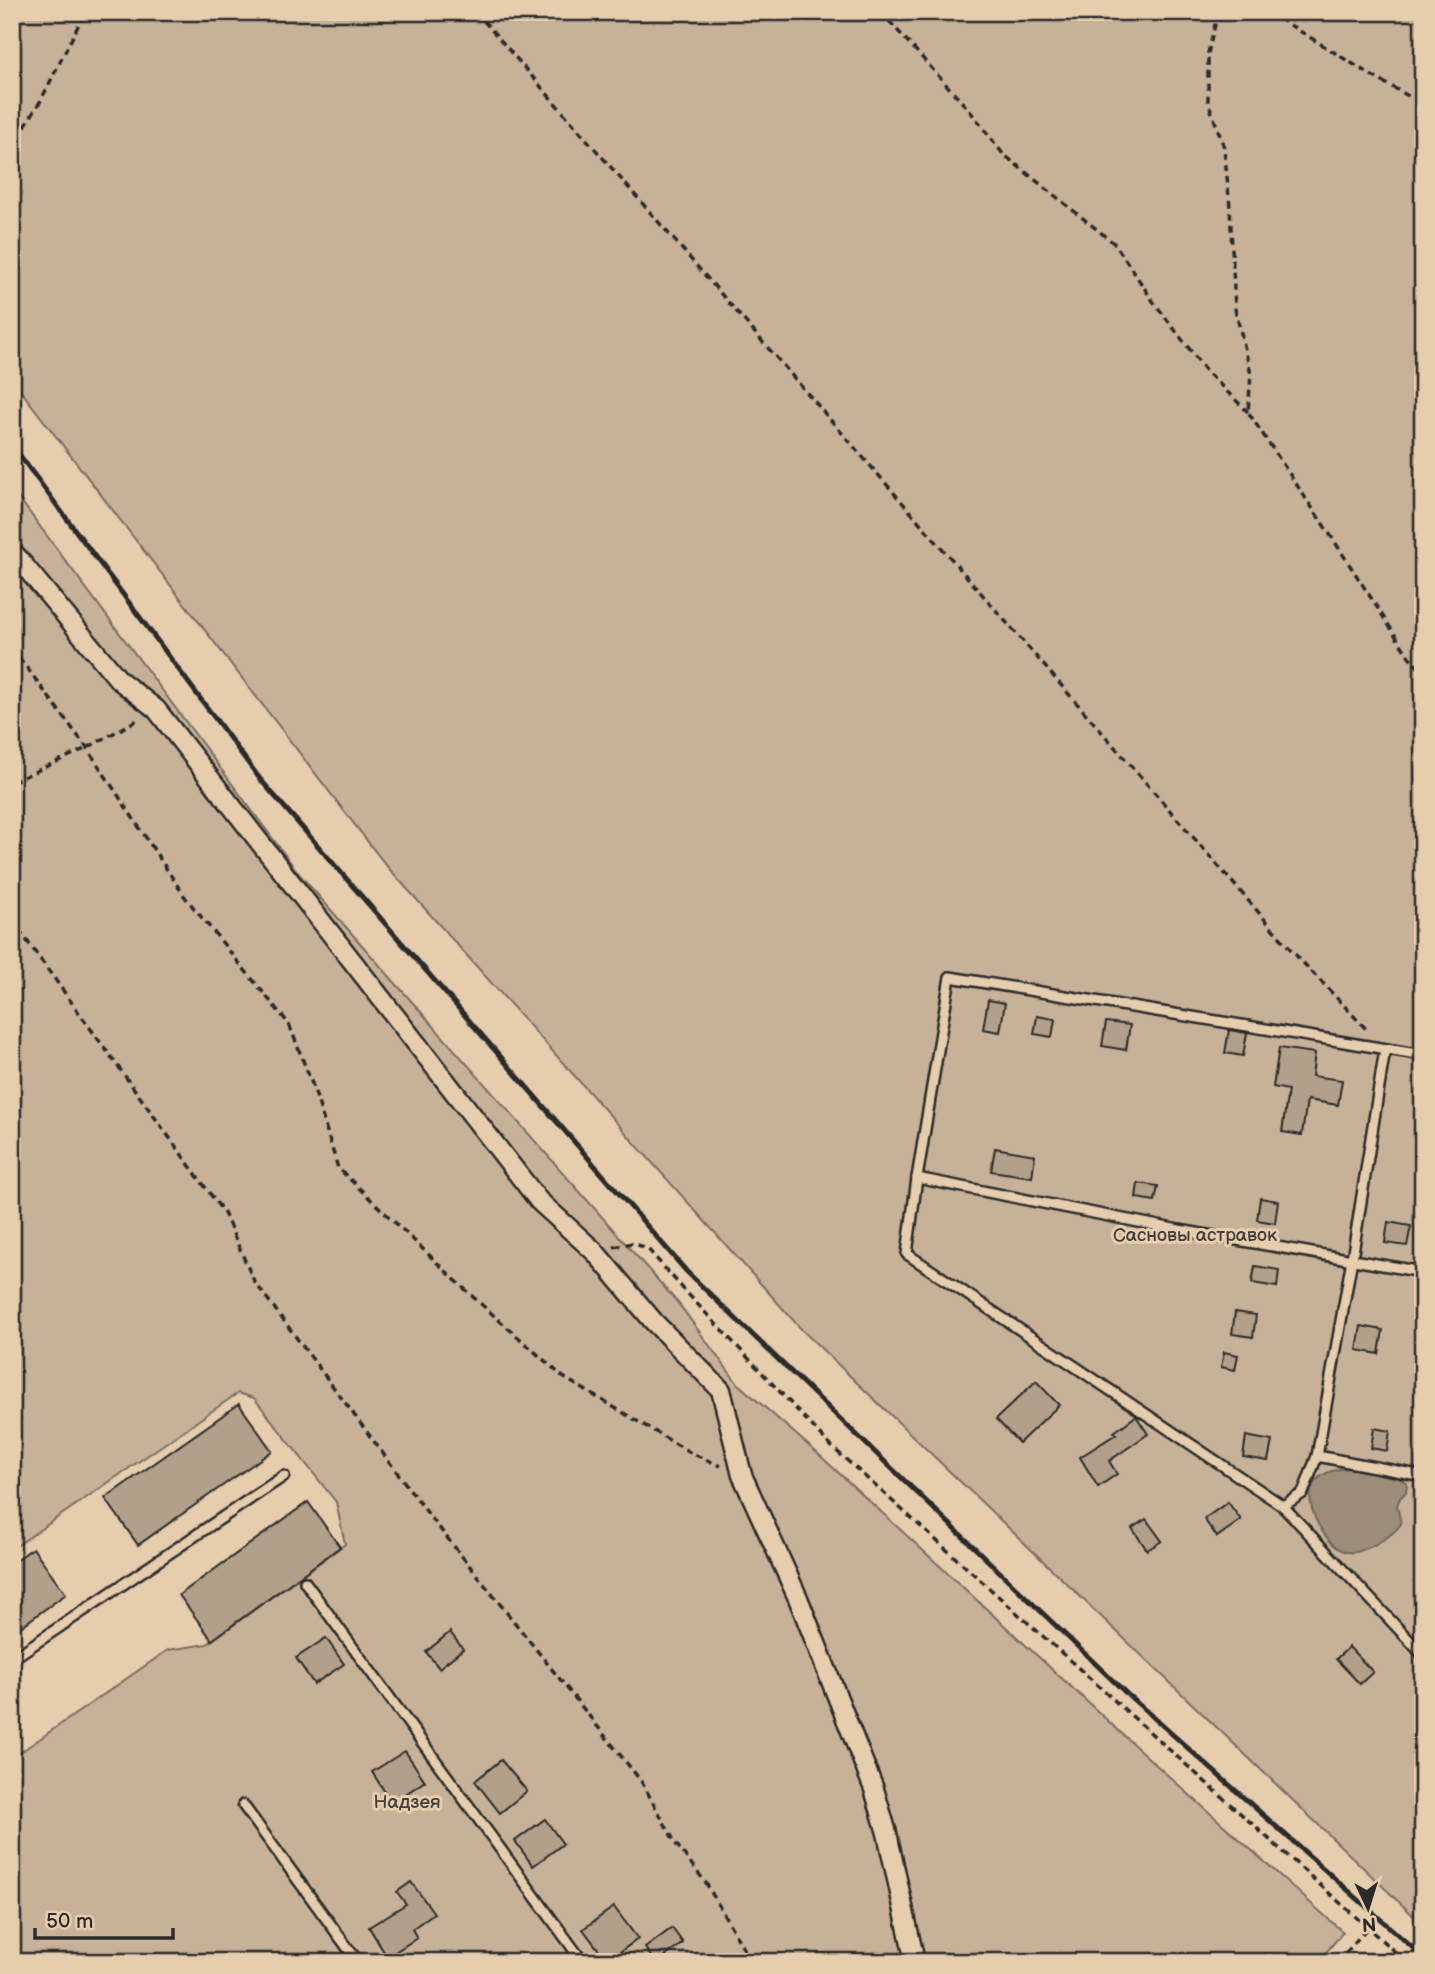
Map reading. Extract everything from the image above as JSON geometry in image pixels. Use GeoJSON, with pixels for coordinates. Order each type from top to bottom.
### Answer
{"type":"FeatureCollection","features":[{"type":"Feature","properties":{"kind":"street"},"geometry":{"type":"LineString","coordinates":[[12,551],[119,680],[156,709],[539,1201],[595,1252],[654,1322],[721,1390],[742,1475],[798,1598],[874,1789],[887,1833],[915,1962]]}},
{"type":"Feature","properties":{"kind":"lane"},"geometry":{"type":"LineString","coordinates":[[1423,1055],[950,977],[907,1254],[1283,1506],[1423,1655]]}},
{"type":"Feature","properties":{"kind":"lane"},"geometry":{"type":"LineString","coordinates":[[1283,1506],[1303,1493],[1317,1456],[1385,1049]]}},
{"type":"Feature","properties":{"kind":"lane"},"geometry":{"type":"LineString","coordinates":[[917,1178],[1179,1230],[1423,1272]]}},
{"type":"Feature","properties":{"kind":"lane"},"geometry":{"type":"LineString","coordinates":[[1317,1456],[1423,1476]]}},
{"type":"Feature","properties":{"kind":"lane"},"geometry":{"type":"LineString","coordinates":[[12,1659],[284,1476]]}},
{"type":"Feature","properties":{"kind":"lane"},"geometry":{"type":"LineString","coordinates":[[305,1582],[583,1962]]}},
{"type":"Feature","properties":{"kind":"lane"},"geometry":{"type":"LineString","coordinates":[[243,1805],[358,1962]]}},
{"type":"Feature","properties":{"kind":"path"},"geometry":{"type":"LineString","coordinates":[[12,147],[40,102],[85,12]]}},
{"type":"Feature","properties":{"kind":"path"},"geometry":{"type":"LineString","coordinates":[[476,12],[1293,952],[1385,1049]]}},
{"type":"Feature","properties":{"kind":"path"},"geometry":{"type":"LineString","coordinates":[[881,12],[970,111],[1003,154],[1115,244],[1153,301],[1206,371],[1248,412],[1423,673]]}},
{"type":"Feature","properties":{"kind":"path"},"geometry":{"type":"LineString","coordinates":[[1219,12],[1208,53],[1208,101],[1224,147],[1235,309],[1251,374],[1248,412]]}},
{"type":"Feature","properties":{"kind":"path"},"geometry":{"type":"LineString","coordinates":[[1269,12],[1423,104]]}},
{"type":"Feature","properties":{"kind":"path"},"geometry":{"type":"LineString","coordinates":[[12,648],[87,748],[185,897],[289,1024],[314,1089],[338,1168],[472,1296],[563,1377],[691,1453],[742,1475]]}},
{"type":"Feature","properties":{"kind":"path"},"geometry":{"type":"LineString","coordinates":[[12,782],[87,748],[156,709]]}},
{"type":"Feature","properties":{"kind":"path"},"geometry":{"type":"LineString","coordinates":[[12,920],[224,1213],[254,1281],[429,1514],[641,1781],[676,1844],[706,1884],[751,1962]]}},
{"type":"Feature","properties":{"kind":"path"},"geometry":{"type":"LineString","coordinates":[[595,1252],[632,1242],[647,1248],[831,1446],[1406,1962]]}},
{"type":"Feature","properties":{"kind":"path"},"geometry":{"type":"LineString","coordinates":[[1338,1962],[1367,1928]]}},
{"type":"Feature","properties":{"kind":"green space","name":"Сасновы астравок"},"geometry":{"type":"Polygon","coordinates":[[[12,12],[1423,12],[1423,1925],[802,1330],[385,864],[12,380],[12,12]]]}},
{"type":"Feature","properties":{"kind":"green space","name":"Надзея"},"geometry":{"type":"Polygon","coordinates":[[[12,489],[300,875],[678,1303],[738,1384],[1343,1932],[1318,1962],[12,1962],[12,1758],[168,1650],[207,1644],[345,1544],[336,1502],[254,1398],[238,1393],[12,1549],[12,489]]]}},
{"type":"Feature","properties":{"kind":"shaded area"},"geometry":{"type":"Polygon","coordinates":[[[1349,1468],[1395,1476],[1407,1483],[1406,1492],[1397,1505],[1401,1524],[1399,1527],[1376,1544],[1352,1552],[1337,1547],[1323,1533],[1314,1514],[1310,1495],[1318,1478],[1349,1468]]]}},
{"type":"Feature","properties":{"kind":"building"},"geometry":{"type":"Polygon","coordinates":[[[988,1000],[1005,1003],[1000,1032],[983,1029],[988,1000]]]}},
{"type":"Feature","properties":{"kind":"building"},"geometry":{"type":"Polygon","coordinates":[[[1037,1016],[1055,1019],[1052,1037],[1034,1034],[1037,1016]]]}},
{"type":"Feature","properties":{"kind":"building"},"geometry":{"type":"Polygon","coordinates":[[[1106,1022],[1130,1025],[1126,1050],[1102,1046],[1106,1022]]]}},
{"type":"Feature","properties":{"kind":"building"},"geometry":{"type":"Polygon","coordinates":[[[1229,1030],[1247,1033],[1243,1056],[1225,1053],[1229,1030]]]}},
{"type":"Feature","properties":{"kind":"building"},"geometry":{"type":"Polygon","coordinates":[[[1279,1048],[1315,1053],[1312,1076],[1342,1080],[1338,1105],[1307,1100],[1302,1135],[1282,1132],[1288,1090],[1273,1087],[1279,1048]]]}},
{"type":"Feature","properties":{"kind":"building"},"geometry":{"type":"Polygon","coordinates":[[[995,1148],[1035,1155],[1032,1177],[991,1171],[995,1148]]]}},
{"type":"Feature","properties":{"kind":"building"},"geometry":{"type":"Polygon","coordinates":[[[1138,1183],[1158,1186],[1155,1201],[1136,1198],[1138,1183]]]}},
{"type":"Feature","properties":{"kind":"building"},"geometry":{"type":"Polygon","coordinates":[[[1260,1198],[1278,1201],[1275,1223],[1257,1220],[1260,1198]]]}},
{"type":"Feature","properties":{"kind":"building"},"geometry":{"type":"Polygon","coordinates":[[[1388,1222],[1411,1226],[1407,1246],[1385,1243],[1388,1222]]]}},
{"type":"Feature","properties":{"kind":"building"},"geometry":{"type":"Polygon","coordinates":[[[1255,1266],[1279,1270],[1277,1287],[1252,1283],[1255,1266]]]}},
{"type":"Feature","properties":{"kind":"building"},"geometry":{"type":"Polygon","coordinates":[[[1235,1312],[1256,1315],[1253,1337],[1232,1334],[1235,1312]]]}},
{"type":"Feature","properties":{"kind":"building"},"geometry":{"type":"Polygon","coordinates":[[[1361,1326],[1383,1330],[1379,1354],[1357,1350],[1361,1326]]]}},
{"type":"Feature","properties":{"kind":"building"},"geometry":{"type":"Polygon","coordinates":[[[1224,1352],[1238,1355],[1235,1370],[1221,1367],[1224,1352]]]}},
{"type":"Feature","properties":{"kind":"building"},"geometry":{"type":"Polygon","coordinates":[[[1036,1381],[1059,1405],[1019,1443],[996,1419],[1036,1381]]]}},
{"type":"Feature","properties":{"kind":"building"},"geometry":{"type":"Polygon","coordinates":[[[239,1404],[272,1451],[138,1545],[105,1498],[239,1404]]]}},
{"type":"Feature","properties":{"kind":"building"},"geometry":{"type":"Polygon","coordinates":[[[1136,1416],[1148,1434],[1109,1461],[1117,1474],[1098,1487],[1080,1457],[1116,1434],[1114,1432],[1136,1416]]]}},
{"type":"Feature","properties":{"kind":"building"},"geometry":{"type":"Polygon","coordinates":[[[1374,1428],[1390,1431],[1387,1451],[1371,1448],[1374,1428]]]}},
{"type":"Feature","properties":{"kind":"building"},"geometry":{"type":"Polygon","coordinates":[[[1246,1436],[1272,1441],[1268,1461],[1243,1457],[1246,1436]]]}},
{"type":"Feature","properties":{"kind":"building"},"geometry":{"type":"Polygon","coordinates":[[[308,1502],[340,1547],[212,1640],[179,1595],[308,1502]]]}},
{"type":"Feature","properties":{"kind":"building"},"geometry":{"type":"Polygon","coordinates":[[[1228,1502],[1241,1520],[1217,1537],[1204,1519],[1228,1502]]]}},
{"type":"Feature","properties":{"kind":"building"},"geometry":{"type":"Polygon","coordinates":[[[1146,1519],[1162,1541],[1147,1550],[1132,1528],[1146,1519]]]}},
{"type":"Feature","properties":{"kind":"building"},"geometry":{"type":"Polygon","coordinates":[[[33,1548],[66,1594],[12,1633],[12,1563],[33,1548]]]}},
{"type":"Feature","properties":{"kind":"building"},"geometry":{"type":"Polygon","coordinates":[[[450,1632],[463,1649],[439,1668],[426,1652],[450,1632]]]}},
{"type":"Feature","properties":{"kind":"building"},"geometry":{"type":"Polygon","coordinates":[[[326,1638],[344,1664],[314,1684],[296,1658],[326,1638]]]}},
{"type":"Feature","properties":{"kind":"building"},"geometry":{"type":"Polygon","coordinates":[[[1349,1647],[1373,1672],[1360,1684],[1336,1659],[1349,1647]]]}},
{"type":"Feature","properties":{"kind":"building"},"geometry":{"type":"Polygon","coordinates":[[[405,1751],[425,1781],[392,1803],[372,1772],[405,1751]]]}},
{"type":"Feature","properties":{"kind":"building"},"geometry":{"type":"Polygon","coordinates":[[[501,1760],[527,1791],[500,1813],[475,1781],[501,1760]]]}},
{"type":"Feature","properties":{"kind":"building"},"geometry":{"type":"Polygon","coordinates":[[[545,1819],[563,1844],[533,1866],[515,1841],[545,1819]]]}},
{"type":"Feature","properties":{"kind":"building"},"geometry":{"type":"Polygon","coordinates":[[[411,1882],[434,1913],[412,1929],[417,1938],[387,1957],[369,1927],[406,1904],[397,1892],[411,1882]]]}},
{"type":"Feature","properties":{"kind":"building"},"geometry":{"type":"Polygon","coordinates":[[[614,1907],[638,1939],[607,1961],[583,1929],[614,1907]]]}},
{"type":"Feature","properties":{"kind":"building"},"geometry":{"type":"Polygon","coordinates":[[[672,1928],[683,1943],[655,1962],[645,1948],[672,1928]]]}},
{"type":"Feature","properties":{"kind":"railway"},"geometry":{"type":"LineString","coordinates":[[12,445],[260,779],[687,1272],[1127,1694],[1423,1957]]}}]}
